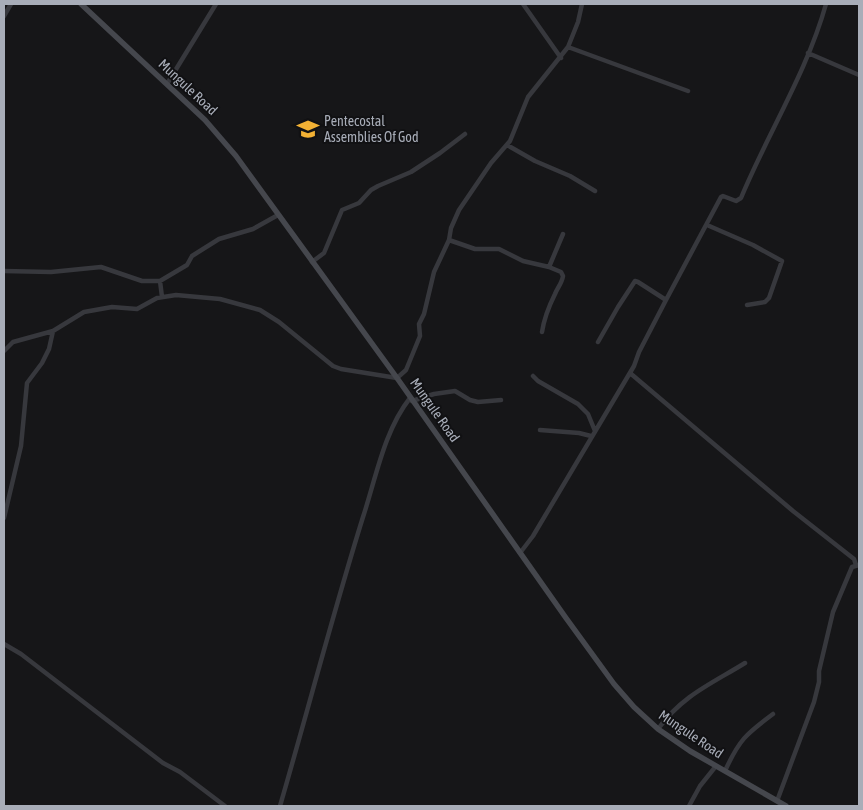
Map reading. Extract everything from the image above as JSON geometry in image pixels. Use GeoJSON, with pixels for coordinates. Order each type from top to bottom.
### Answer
{"type":"FeatureCollection","features":[{"type":"Feature","properties":{"kind":"street"},"geometry":{"type":"LineString","coordinates":[[4,16],[11,4]]}},
{"type":"Feature","properties":{"kind":"street","name":"Mungule Road"},"geometry":{"type":"LineString","coordinates":[[81,4],[221,138],[397,378],[614,684],[634,707],[658,728],[690,751],[786,806]]}},
{"type":"Feature","properties":{"kind":"street"},"geometry":{"type":"LineString","coordinates":[[166,84],[216,4]]}},
{"type":"Feature","properties":{"kind":"street"},"geometry":{"type":"LineString","coordinates":[[523,4],[561,58]]}},
{"type":"Feature","properties":{"kind":"street"},"geometry":{"type":"LineString","coordinates":[[4,351],[13,342],[54,331],[84,312],[112,307],[137,309],[162,297],[176,295],[220,299],[260,310],[279,322],[332,366],[397,378],[406,370],[420,336],[419,324],[424,314],[432,278],[437,263],[449,240],[459,210],[491,163],[510,141],[528,97],[568,47],[578,22],[582,4]]}},
{"type":"Feature","properties":{"kind":"street"},"geometry":{"type":"LineString","coordinates":[[520,553],[533,536],[630,373],[666,300],[721,197],[736,201],[741,198],[795,86],[826,4]]}},
{"type":"Feature","properties":{"kind":"street"},"geometry":{"type":"LineString","coordinates":[[568,47],[688,91]]}},
{"type":"Feature","properties":{"kind":"street"},"geometry":{"type":"LineString","coordinates":[[808,53],[859,75]]}},
{"type":"Feature","properties":{"kind":"street"},"geometry":{"type":"LineString","coordinates":[[312,262],[324,252],[342,210],[359,203],[371,190],[378,186],[411,172],[465,134]]}},
{"type":"Feature","properties":{"kind":"street"},"geometry":{"type":"LineString","coordinates":[[507,145],[535,161],[570,176],[595,191]]}},
{"type":"Feature","properties":{"kind":"street"},"geometry":{"type":"LineString","coordinates":[[4,271],[51,272],[101,267],[142,281],[160,281],[187,265],[192,256],[220,239],[253,230],[278,215]]}},
{"type":"Feature","properties":{"kind":"street"},"geometry":{"type":"LineString","coordinates":[[707,225],[753,245],[782,261],[769,298],[765,302],[747,305]]}},
{"type":"Feature","properties":{"kind":"street"},"geometry":{"type":"LineString","coordinates":[[549,267],[563,234]]}},
{"type":"Feature","properties":{"kind":"street"},"geometry":{"type":"LineString","coordinates":[[449,240],[475,250],[499,249],[523,261],[561,272],[563,276],[562,282],[555,293],[544,320],[542,332]]}},
{"type":"Feature","properties":{"kind":"street"},"geometry":{"type":"LineString","coordinates":[[160,281],[162,297]]}},
{"type":"Feature","properties":{"kind":"street"},"geometry":{"type":"LineString","coordinates":[[598,342],[635,281],[666,300]]}},
{"type":"Feature","properties":{"kind":"street"},"geometry":{"type":"LineString","coordinates":[[4,518],[21,446],[26,386],[42,363],[49,349],[54,331]]}},
{"type":"Feature","properties":{"kind":"street"},"geometry":{"type":"LineString","coordinates":[[630,373],[793,511],[854,559],[858,565],[852,567],[835,605],[814,702],[777,801]]}},
{"type":"Feature","properties":{"kind":"street"},"geometry":{"type":"LineString","coordinates":[[534,376],[538,381],[578,404],[588,414],[595,431]]}},
{"type":"Feature","properties":{"kind":"street"},"geometry":{"type":"LineString","coordinates":[[280,806],[318,670],[380,465],[390,433],[402,408],[411,399],[456,391],[470,400],[478,402],[501,400]]}},
{"type":"Feature","properties":{"kind":"street"},"geometry":{"type":"LineString","coordinates":[[540,430],[579,433],[591,436]]}},
{"type":"Feature","properties":{"kind":"street"},"geometry":{"type":"LineString","coordinates":[[4,644],[21,654],[163,763],[180,772],[225,806]]}},
{"type":"Feature","properties":{"kind":"street"},"geometry":{"type":"LineString","coordinates":[[658,728],[672,710],[683,701],[713,680],[745,663]]}},
{"type":"Feature","properties":{"kind":"street"},"geometry":{"type":"LineString","coordinates":[[725,771],[741,740],[748,732],[773,714]]}},
{"type":"Feature","properties":{"kind":"street"},"geometry":{"type":"LineString","coordinates":[[689,806],[700,786],[716,766]]}},
{"type":"Feature","properties":{"kind":"place","name":"Pentecostal Assemblies Of God"},"geometry":{"type":"Point","coordinates":[308,129]}}]}
